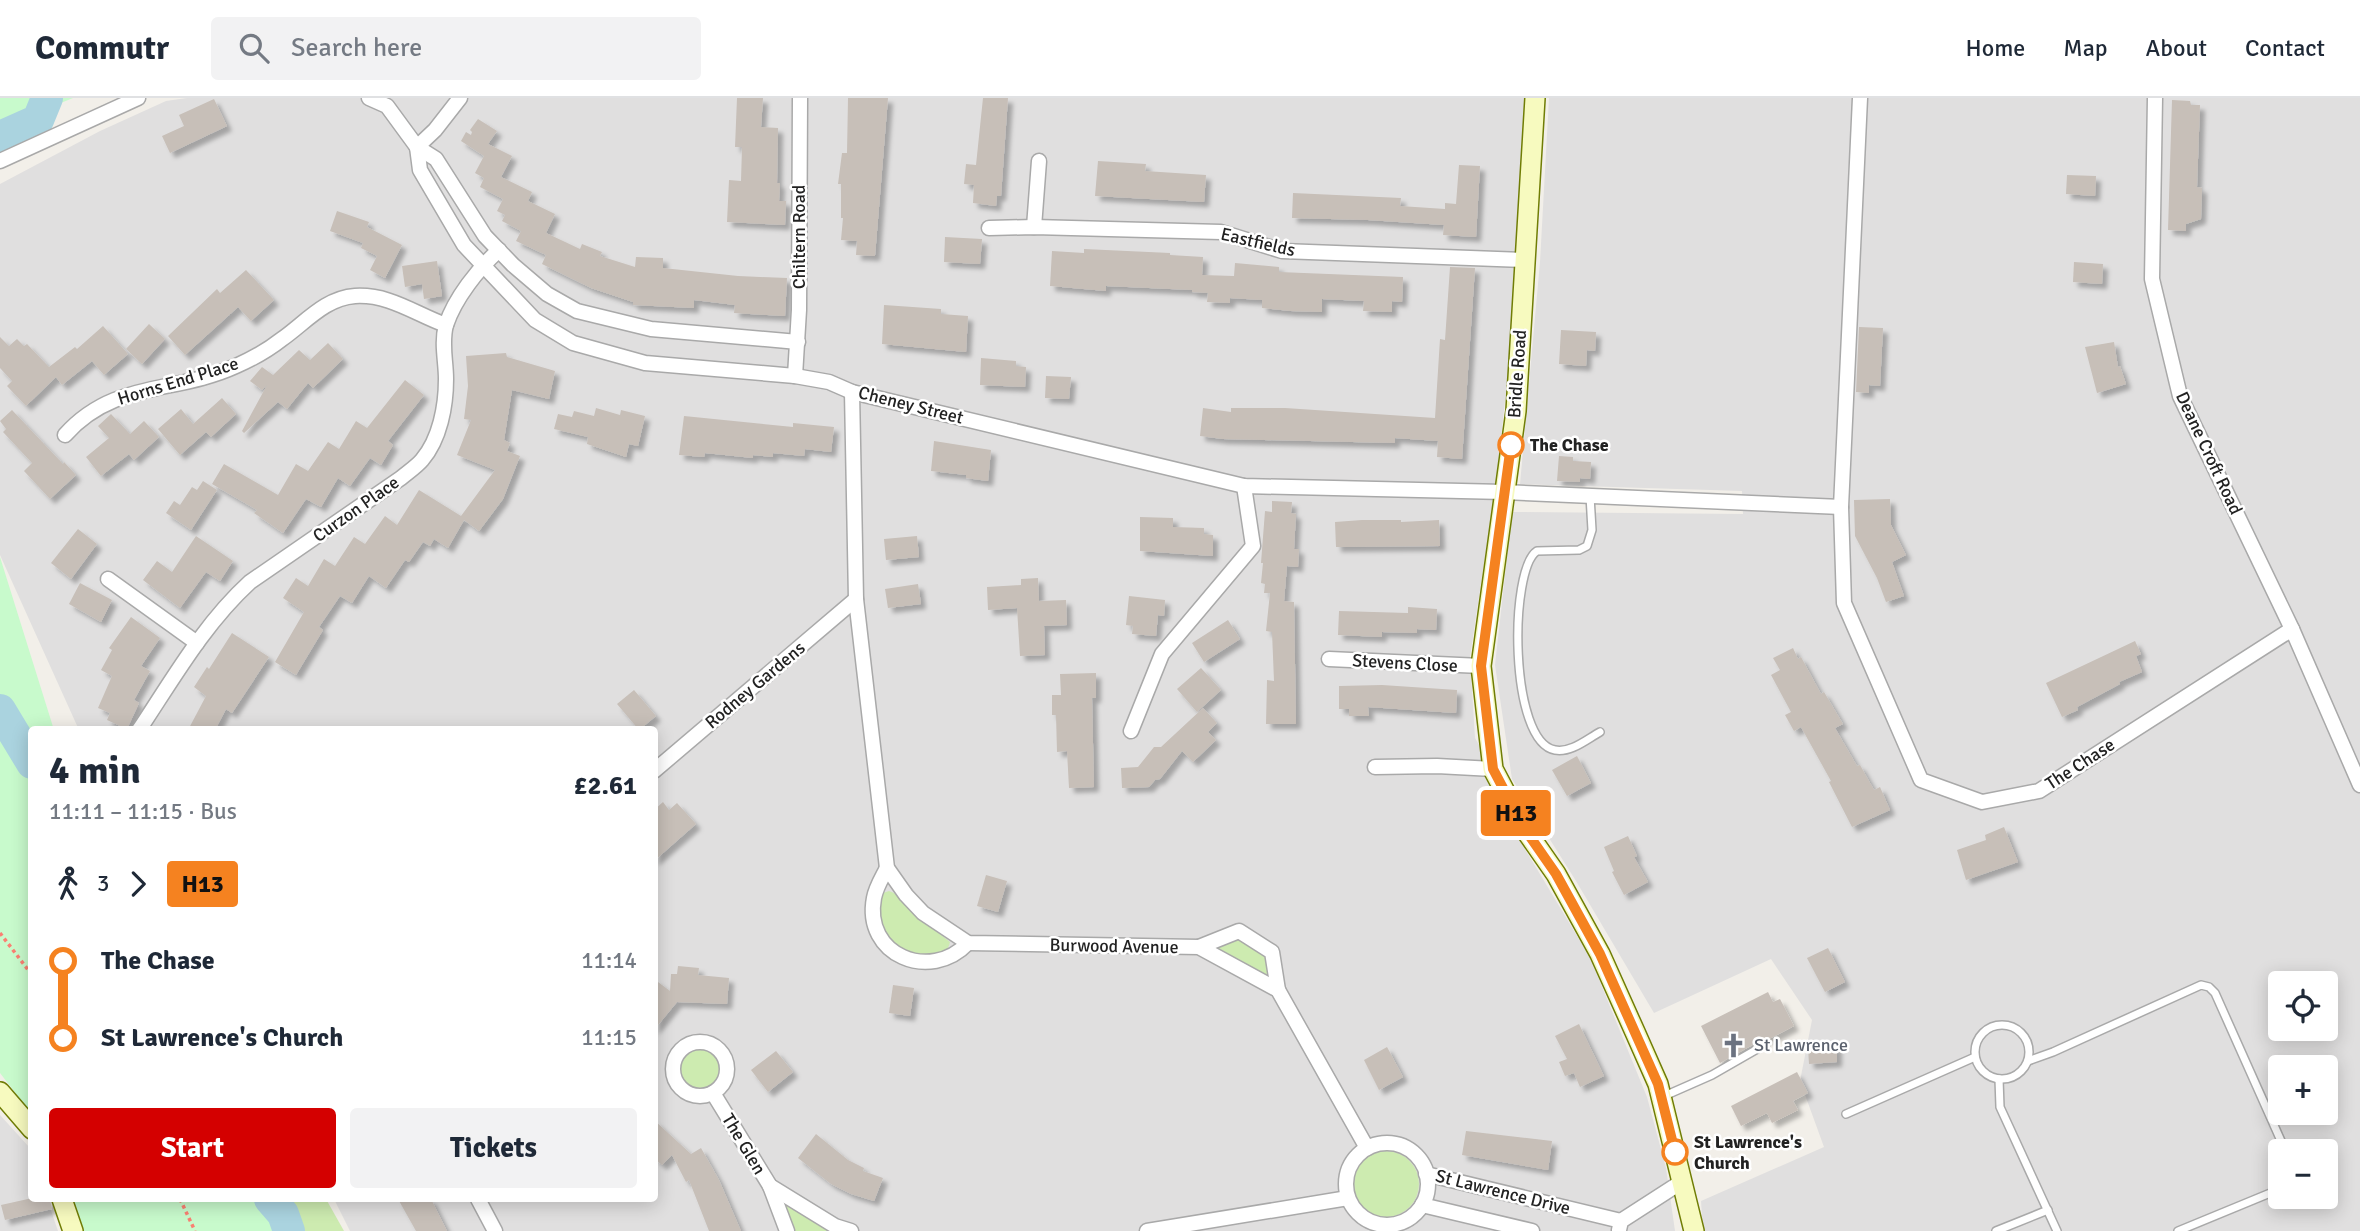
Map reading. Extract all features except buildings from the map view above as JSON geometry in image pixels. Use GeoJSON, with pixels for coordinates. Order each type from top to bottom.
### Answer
{"type":"FeatureCollection","features":[{"type":"Feature","properties":{"kind":"street"},"geometry":{"type":"LineString","coordinates":[[0,161],[138,98]]}},
{"type":"Feature","properties":{"kind":"street","name":"Cheney Street"},"geometry":{"type":"LineString","coordinates":[[369,98],[387,106],[417,147],[436,159],[485,236],[547,294],[577,311],[651,329],[798,342]]}},
{"type":"Feature","properties":{"kind":"street"},"geometry":{"type":"LineString","coordinates":[[417,147],[435,130],[460,98]]}},
{"type":"Feature","properties":{"kind":"street","name":"Chiltern Road"},"geometry":{"type":"LineString","coordinates":[[795,376],[798,342],[800,98]]}},
{"type":"Feature","properties":{"kind":"street","name":"Bridle Road"},"geometry":{"type":"LineString","coordinates":[[1535,98],[1516,411],[1481,666],[1493,769],[1524,828],[1556,874],[1600,954],[1653,1074],[1694,1231]]}},
{"type":"Feature","properties":{"kind":"street","name":"The Chase"},"geometry":{"type":"LineString","coordinates":[[1860,98],[1841,507],[1844,603],[1921,780],[1982,802],[2039,791],[2292,629]]}},
{"type":"Feature","properties":{"kind":"street","name":"Deane Croft Road"},"geometry":{"type":"LineString","coordinates":[[2155,98],[2152,279],[2180,396],[2292,629],[2360,785]]}},
{"type":"Feature","properties":{"kind":"street","name":"Cheney Street"},"geometry":{"type":"LineString","coordinates":[[417,147],[420,170],[464,245],[535,320],[573,343],[645,363],[795,376],[829,382],[852,392],[1244,486],[1504,492]]}},
{"type":"Feature","properties":{"kind":"street"},"geometry":{"type":"LineString","coordinates":[[1034,227],[1040,161]]}},
{"type":"Feature","properties":{"kind":"street","name":"Eastfields"},"geometry":{"type":"LineString","coordinates":[[989,228],[1221,232],[1282,251],[1524,260]]}},
{"type":"Feature","properties":{"kind":"street","name":"Curzon Place"},"geometry":{"type":"LineString","coordinates":[[142,726],[197,643],[233,598],[250,582],[401,478],[422,460],[436,436],[444,406],[446,378],[443,345],[446,325],[456,304],[482,266],[499,250]]}},
{"type":"Feature","properties":{"kind":"street","name":"Horns End Place"},"geometry":{"type":"LineString","coordinates":[[65,435],[80,418],[117,398],[235,367],[276,344],[318,310],[352,296],[384,298],[446,325]]}},
{"type":"Feature","properties":{"kind":"street"},"geometry":{"type":"LineString","coordinates":[[852,392],[856,599],[887,868],[923,913],[968,943],[960,952],[929,963],[912,962],[885,945],[877,931],[874,900],[887,868]]}},
{"type":"Feature","properties":{"kind":"street"},"geometry":{"type":"LineString","coordinates":[[1131,731],[1162,654],[1253,546],[1244,486]]}},
{"type":"Feature","properties":{"kind":"street"},"geometry":{"type":"LineString","coordinates":[[1504,492],[1841,507]]}},
{"type":"Feature","properties":{"kind":"street"},"geometry":{"type":"LineString","coordinates":[[108,579],[197,643]]}},
{"type":"Feature","properties":{"kind":"street","name":"Rodney Gardens"},"geometry":{"type":"LineString","coordinates":[[658,768],[856,599]]}},
{"type":"Feature","properties":{"kind":"street","name":"Stevens Close"},"geometry":{"type":"LineString","coordinates":[[1328,659],[1481,666]]}},
{"type":"Feature","properties":{"kind":"street"},"geometry":{"type":"LineString","coordinates":[[1375,767],[1493,769]]}},
{"type":"Feature","properties":{"kind":"street"},"geometry":{"type":"LineString","coordinates":[[1199,947],[1239,931],[1272,951],[1278,990],[1367,1148]]}},
{"type":"Feature","properties":{"kind":"street","name":"Burwood Avenue"},"geometry":{"type":"LineString","coordinates":[[968,943],[1199,947],[1278,990]]}},
{"type":"Feature","properties":{"kind":"street"},"geometry":{"type":"LineString","coordinates":[[0,1092],[28,1124]]}},
{"type":"Feature","properties":{"kind":"street","name":"The Glen"},"geometry":{"type":"LineString","coordinates":[[713,1093],[769,1186],[835,1226],[851,1231]]}},
{"type":"Feature","properties":{"kind":"street"},"geometry":{"type":"LineString","coordinates":[[1392,1143],[1406,1148],[1416,1156],[1426,1174],[1427,1188],[1422,1205],[1413,1216],[1401,1223],[1379,1225],[1362,1217],[1348,1198],[1346,1184],[1349,1168],[1367,1148],[1392,1143]]}},
{"type":"Feature","properties":{"kind":"street","name":"St Lawrence Drive"},"geometry":{"type":"LineString","coordinates":[[1426,1174],[1620,1226],[1683,1181]]}},
{"type":"Feature","properties":{"kind":"street"},"geometry":{"type":"LineString","coordinates":[[769,1186],[787,1231]]}},
{"type":"Feature","properties":{"kind":"street"},"geometry":{"type":"LineString","coordinates":[[1147,1231],[1348,1198]]}},
{"type":"Feature","properties":{"kind":"street"},"geometry":{"type":"LineString","coordinates":[[63,1202],[73,1231]]}},
{"type":"Feature","properties":{"kind":"street"},"geometry":{"type":"LineString","coordinates":[[480,1202],[495,1231]]}},
{"type":"Feature","properties":{"kind":"street","name":"St Lawrence Drive"},"geometry":{"type":"LineString","coordinates":[[1422,1205],[1532,1231]]}},
{"type":"Feature","properties":{"kind":"lane"},"geometry":{"type":"LineString","coordinates":[[1590,496],[1592,530],[1587,546],[1579,550],[1537,551],[1531,555],[1526,565],[1518,641],[1519,675],[1525,712],[1544,745],[1556,751],[1569,749],[1600,732]]}},
{"type":"Feature","properties":{"kind":"lane"},"geometry":{"type":"LineString","coordinates":[[2028,1061],[2029,1051],[2022,1033],[2004,1025],[1985,1030],[1978,1038],[1975,1057],[1980,1068],[1988,1076],[1999,1079],[2017,1075],[2028,1061],[2201,985],[2210,987],[2281,1139]]}},
{"type":"Feature","properties":{"kind":"lane"},"geometry":{"type":"LineString","coordinates":[[1661,1097],[1712,1075],[1766,1044]]}},
{"type":"Feature","properties":{"kind":"lane"},"geometry":{"type":"LineString","coordinates":[[1846,1114],[1975,1057]]}},
{"type":"Feature","properties":{"kind":"lane"},"geometry":{"type":"LineString","coordinates":[[1999,1079],[2000,1107],[2057,1231]]}},
{"type":"Feature","properties":{"kind":"lane"},"geometry":{"type":"LineString","coordinates":[[2178,1231],[2268,1194]]}},
{"type":"Feature","properties":{"kind":"lane"},"geometry":{"type":"LineString","coordinates":[[1996,1231],[2048,1210]]}},
{"type":"Feature","properties":{"kind":"path"},"geometry":{"type":"LineString","coordinates":[[0,933],[28,970]]}},
{"type":"Feature","properties":{"kind":"path"},"geometry":{"type":"LineString","coordinates":[[181,1202],[195,1231]]}},
{"type":"Feature","properties":{"kind":"shaded area"},"geometry":{"type":"Polygon","coordinates":[[[187,98],[1529,98],[1522,245],[1496,483],[1470,657],[1475,738],[1493,769],[1496,801],[1591,959],[1647,1097],[1666,1168],[1675,1231],[350,1231],[336,1202],[658,1202],[658,726],[77,726],[0,555],[0,184],[100,131],[166,101],[187,98]]]}},
{"type":"Feature","properties":{"kind":"shaded area"},"geometry":{"type":"Polygon","coordinates":[[[1549,98],[2360,98],[2360,1231],[1703,1231],[1701,1201],[1824,1147],[1800,1081],[1812,1020],[1771,959],[1654,1013],[1512,779],[1495,665],[1512,512],[1743,514],[1742,491],[1520,484],[1540,262],[1549,98]]]}},
{"type":"Feature","properties":{"kind":"shaded area"},"geometry":{"type":"Polygon","coordinates":[[[0,1115],[28,1146],[28,1202],[48,1202],[58,1231],[0,1231],[0,1115]]]}},
{"type":"Feature","properties":{"kind":"green space"},"geometry":{"type":"Polygon","coordinates":[[[0,98],[73,98],[0,128],[0,98]]]}},
{"type":"Feature","properties":{"kind":"green space"},"geometry":{"type":"Polygon","coordinates":[[[0,557],[53,726],[28,726],[28,1109],[0,1073],[0,557]]]}},
{"type":"Feature","properties":{"kind":"green space"},"geometry":{"type":"Polygon","coordinates":[[[889,891],[950,942],[944,952],[933,956],[919,955],[904,950],[891,940],[882,927],[878,911],[883,893],[889,891]]]}},
{"type":"Feature","properties":{"kind":"green space"},"geometry":{"type":"Polygon","coordinates":[[[1239,940],[1266,956],[1270,980],[1215,948],[1239,940]]]}},
{"type":"Feature","properties":{"kind":"green space"},"geometry":{"type":"Polygon","coordinates":[[[699,1049],[707,1050],[713,1055],[718,1061],[718,1077],[713,1083],[707,1088],[699,1089],[691,1088],[685,1083],[680,1077],[679,1069],[680,1061],[685,1055],[691,1050],[699,1049]]]}},
{"type":"Feature","properties":{"kind":"green space"},"geometry":{"type":"Polygon","coordinates":[[[1379,1151],[1393,1151],[1405,1156],[1414,1165],[1419,1184],[1417,1197],[1410,1208],[1393,1217],[1379,1217],[1367,1212],[1358,1203],[1353,1191],[1353,1177],[1358,1165],[1367,1156],[1379,1151]]]}},
{"type":"Feature","properties":{"kind":"green space"},"geometry":{"type":"Polygon","coordinates":[[[74,1202],[260,1202],[280,1231],[84,1231],[74,1202]]]}},
{"type":"Feature","properties":{"kind":"green space"},"geometry":{"type":"Polygon","coordinates":[[[280,1202],[328,1202],[344,1231],[298,1231],[280,1202]]]}},
{"type":"Feature","properties":{"kind":"green space"},"geometry":{"type":"Polygon","coordinates":[[[785,1204],[828,1231],[793,1231],[785,1204]]]}},
{"type":"Feature","properties":{"kind":"waterway"},"geometry":{"type":"LineString","coordinates":[[0,137],[38,120],[47,98]]}},
{"type":"Feature","properties":{"kind":"waterway"},"geometry":{"type":"LineString","coordinates":[[0,710],[28,756]]}},
{"type":"Feature","properties":{"kind":"waterway"},"geometry":{"type":"LineString","coordinates":[[273,1202],[283,1214],[289,1231]]}},
{"type":"Feature","properties":{"kind":"bus line","name":"H13"},"geometry":{"type":"LineString","coordinates":[[1511,445],[1481,666],[1493,769],[1524,828],[1556,874],[1600,954],[1658,1084],[1675,1152]]}},
{"type":"Feature","properties":{"kind":"place","name":"The Chase"},"geometry":{"type":"Point","coordinates":[1511,445]}},
{"type":"Feature","properties":{"kind":"place","name":"St Lawrence"},"geometry":{"type":"Point","coordinates":[1734,1045]}},
{"type":"Feature","properties":{"kind":"place","name":"St Lawrence's Church"},"geometry":{"type":"Point","coordinates":[1675,1152]}}]}
